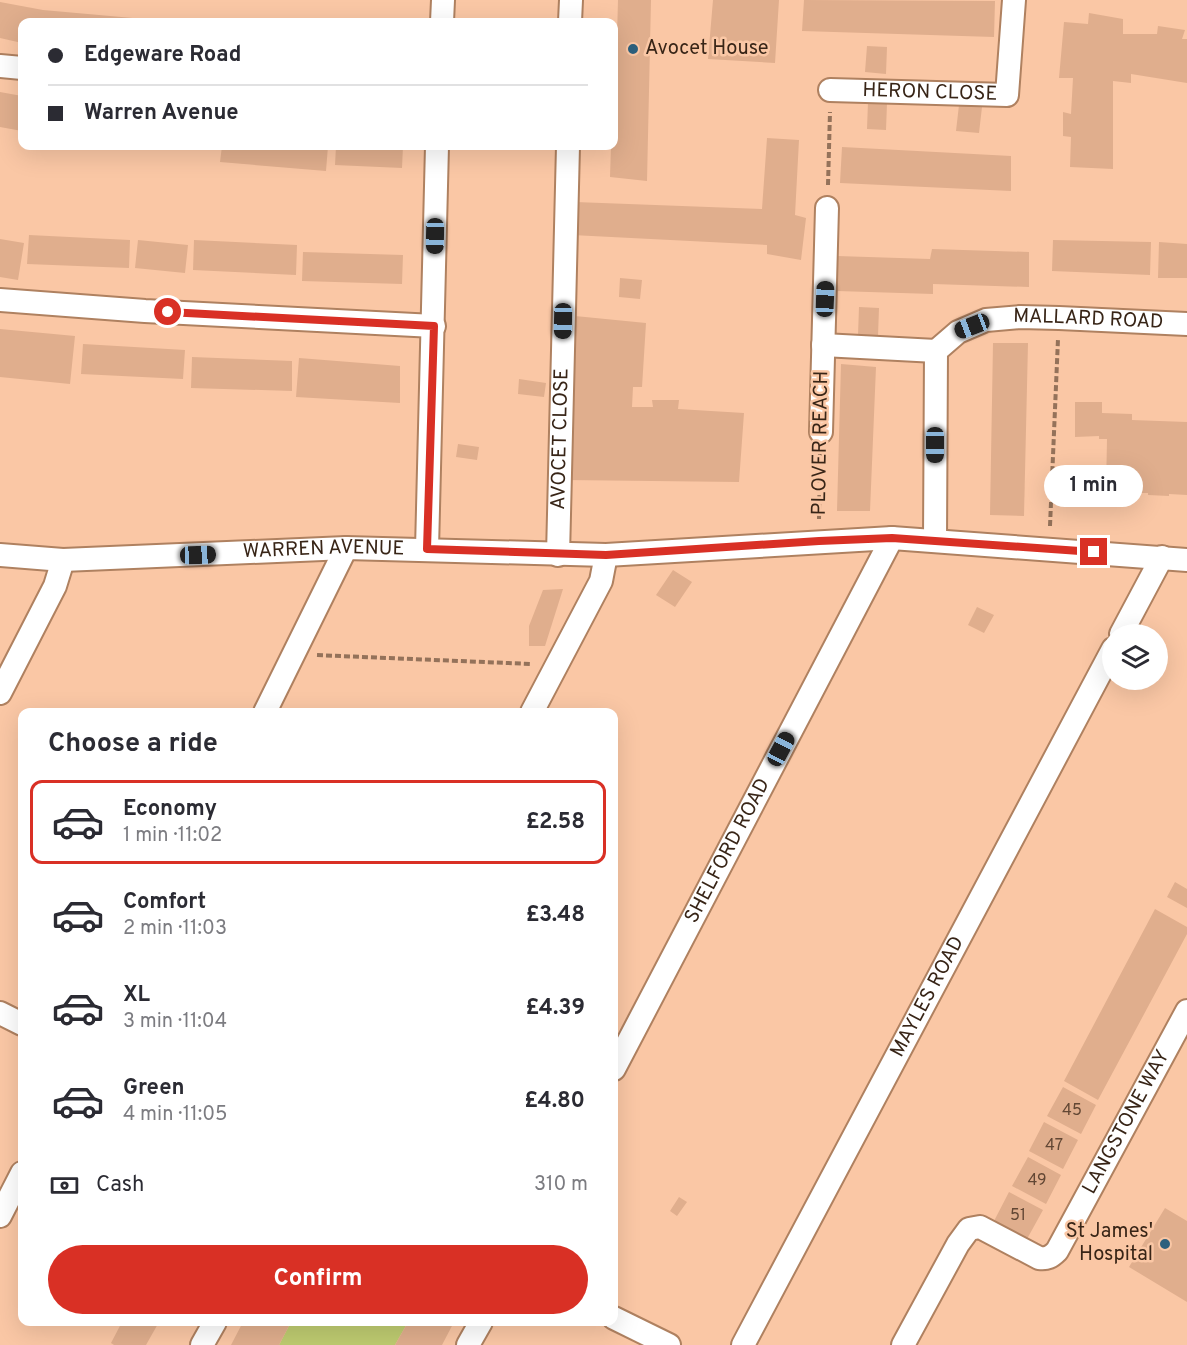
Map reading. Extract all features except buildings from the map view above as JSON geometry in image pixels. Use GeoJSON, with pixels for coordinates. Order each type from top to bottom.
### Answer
{"type":"FeatureCollection","features":[{"type":"Feature","properties":{"kind":"street"},"geometry":{"type":"LineString","coordinates":[[442,18],[443,0]]}},
{"type":"Feature","properties":{"kind":"street"},"geometry":{"type":"LineString","coordinates":[[570,18],[571,0]]}},
{"type":"Feature","properties":{"kind":"street","name":"HERON CLOSE"},"geometry":{"type":"LineString","coordinates":[[830,90],[1007,95],[1014,0]]}},
{"type":"Feature","properties":{"kind":"street"},"geometry":{"type":"LineString","coordinates":[[0,66],[18,68]]}},
{"type":"Feature","properties":{"kind":"street"},"geometry":{"type":"LineString","coordinates":[[427,549],[437,150]]}},
{"type":"Feature","properties":{"kind":"street","name":"AVOCET CLOSE"},"geometry":{"type":"LineString","coordinates":[[558,555],[567,150]]}},
{"type":"Feature","properties":{"kind":"street","name":"PLOVER REACH"},"geometry":{"type":"LineString","coordinates":[[821,432],[827,208]]}},
{"type":"Feature","properties":{"kind":"street"},"geometry":{"type":"LineString","coordinates":[[0,300],[145,311],[434,326]]}},
{"type":"Feature","properties":{"kind":"street","name":"MALLARD ROAD"},"geometry":{"type":"LineString","coordinates":[[936,351],[958,332],[986,320],[1020,317],[1187,324]]}},
{"type":"Feature","properties":{"kind":"street","name":"PLOVER REACH"},"geometry":{"type":"LineString","coordinates":[[823,345],[936,351]]}},
{"type":"Feature","properties":{"kind":"street"},"geometry":{"type":"LineString","coordinates":[[935,540],[936,351]]}},
{"type":"Feature","properties":{"kind":"street","name":"WARREN AVENUE"},"geometry":{"type":"LineString","coordinates":[[0,555],[63,560],[346,548],[606,555],[892,538],[1187,560]]}},
{"type":"Feature","properties":{"kind":"street","name":"SHELFORD ROAD"},"geometry":{"type":"LineString","coordinates":[[618,1061],[892,538]]}},
{"type":"Feature","properties":{"kind":"street"},"geometry":{"type":"LineString","coordinates":[[267,708],[346,548]]}},
{"type":"Feature","properties":{"kind":"street"},"geometry":{"type":"LineString","coordinates":[[534,708],[602,581],[606,555]]}},
{"type":"Feature","properties":{"kind":"street"},"geometry":{"type":"LineString","coordinates":[[1126,624],[1162,557]]}},
{"type":"Feature","properties":{"kind":"street"},"geometry":{"type":"LineString","coordinates":[[0,693],[55,586],[63,560]]}},
{"type":"Feature","properties":{"kind":"street","name":"MAYLES ROAD"},"geometry":{"type":"LineString","coordinates":[[743,1345],[1102,670]]}},
{"type":"Feature","properties":{"kind":"street","name":"LANGSTONE WAY"},"geometry":{"type":"LineString","coordinates":[[903,1345],[958,1244],[969,1229],[980,1227],[1039,1258],[1052,1257],[1187,1011]]}},
{"type":"Feature","properties":{"kind":"street"},"geometry":{"type":"LineString","coordinates":[[0,1013],[18,1022]]}},
{"type":"Feature","properties":{"kind":"street"},"geometry":{"type":"LineString","coordinates":[[0,1216],[18,1181]]}},
{"type":"Feature","properties":{"kind":"street"},"geometry":{"type":"LineString","coordinates":[[618,1320],[669,1345]]}},
{"type":"Feature","properties":{"kind":"street"},"geometry":{"type":"LineString","coordinates":[[202,1345],[213,1326]]}},
{"type":"Feature","properties":{"kind":"street"},"geometry":{"type":"LineString","coordinates":[[468,1345],[479,1326]]}},
{"type":"Feature","properties":{"kind":"path"},"geometry":{"type":"LineString","coordinates":[[827,208],[830,90]]}},
{"type":"Feature","properties":{"kind":"path"},"geometry":{"type":"LineString","coordinates":[[1049,548],[1059,318]]}},
{"type":"Feature","properties":{"kind":"path","name":"PLOVER REACH"},"geometry":{"type":"LineString","coordinates":[[819,541],[821,432]]}},
{"type":"Feature","properties":{"kind":"path"},"geometry":{"type":"LineString","coordinates":[[295,655],[557,665]]}},
{"type":"Feature","properties":{"kind":"green space"},"geometry":{"type":"Polygon","coordinates":[[[289,1326],[406,1326],[395,1345],[279,1345],[289,1326]]]}},
{"type":"Feature","properties":{"kind":"place","name":"Avocet House"},"geometry":{"type":"Point","coordinates":[633,49]}},
{"type":"Feature","properties":{"kind":"place","name":"St James' Hospital"},"geometry":{"type":"Point","coordinates":[1165,1244]}},
{"type":"Feature","properties":{"kind":"route"},"geometry":{"type":"LineString","coordinates":[[168,312],[434,326],[427,549],[606,555],[892,538],[1094,552]]}}]}
